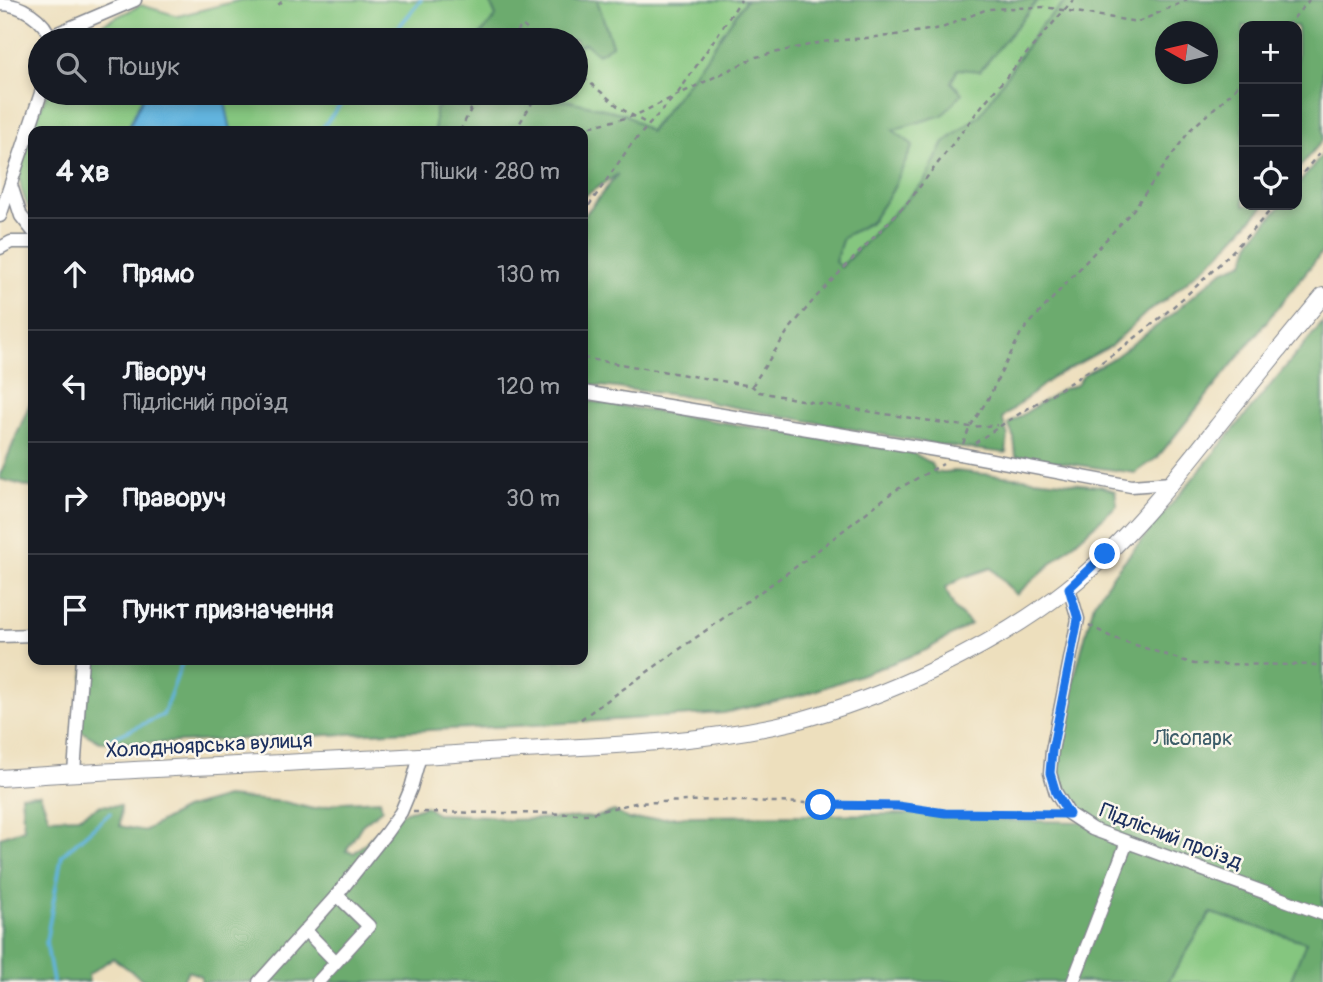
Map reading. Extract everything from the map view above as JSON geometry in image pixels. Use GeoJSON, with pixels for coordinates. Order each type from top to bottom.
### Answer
{"type":"FeatureCollection","features":[{"type":"Feature","properties":{"kind":"main road","name":"Холодноярська вулиця"},"geometry":{"type":"LineString","coordinates":[[0,778],[420,756],[705,736],[792,722],[862,700],[921,676],[1010,628],[1069,588],[1171,484],[1323,296]]}},
{"type":"Feature","properties":{"kind":"street"},"geometry":{"type":"LineString","coordinates":[[73,28],[135,0]]}},
{"type":"Feature","properties":{"kind":"street"},"geometry":{"type":"LineString","coordinates":[[0,4],[10,4],[27,11],[45,28]]}},
{"type":"Feature","properties":{"kind":"street"},"geometry":{"type":"LineString","coordinates":[[30,126],[37,105]]}},
{"type":"Feature","properties":{"kind":"street"},"geometry":{"type":"LineString","coordinates":[[0,216],[28,133]]}},
{"type":"Feature","properties":{"kind":"street"},"geometry":{"type":"LineString","coordinates":[[11,185],[21,216],[28,225]]}},
{"type":"Feature","properties":{"kind":"street"},"geometry":{"type":"LineString","coordinates":[[0,247],[11,242],[28,242]]}},
{"type":"Feature","properties":{"kind":"street"},"geometry":{"type":"LineString","coordinates":[[588,393],[960,454],[1132,486],[1171,484]]}},
{"type":"Feature","properties":{"kind":"street","name":"Підлісний проїзд"},"geometry":{"type":"LineString","coordinates":[[1069,588],[1078,619],[1050,773],[1056,793],[1069,814],[1092,830],[1323,914]]}},
{"type":"Feature","properties":{"kind":"street"},"geometry":{"type":"LineString","coordinates":[[0,636],[28,635]]}},
{"type":"Feature","properties":{"kind":"street"},"geometry":{"type":"LineString","coordinates":[[74,773],[82,665]]}},
{"type":"Feature","properties":{"kind":"street"},"geometry":{"type":"LineString","coordinates":[[259,982],[337,895],[401,812],[420,756]]}},
{"type":"Feature","properties":{"kind":"street"},"geometry":{"type":"LineString","coordinates":[[1073,982],[1127,842]]}},
{"type":"Feature","properties":{"kind":"street"},"geometry":{"type":"LineString","coordinates":[[318,982],[369,926],[337,895]]}},
{"type":"Feature","properties":{"kind":"street"},"geometry":{"type":"LineString","coordinates":[[306,931],[336,962]]}},
{"type":"Feature","properties":{"kind":"path"},"geometry":{"type":"LineString","coordinates":[[278,5],[284,0]]}},
{"type":"Feature","properties":{"kind":"path"},"geometry":{"type":"LineString","coordinates":[[588,206],[630,146],[676,96],[741,0]]}},
{"type":"Feature","properties":{"kind":"path"},"geometry":{"type":"LineString","coordinates":[[1065,9],[1066,0]]}},
{"type":"Feature","properties":{"kind":"path"},"geometry":{"type":"LineString","coordinates":[[752,386],[788,331],[816,297],[908,202],[984,103],[1073,0]]}},
{"type":"Feature","properties":{"kind":"path"},"geometry":{"type":"LineString","coordinates":[[588,127],[635,116],[757,57],[822,42],[888,36],[942,27],[988,9],[1044,7],[1138,22],[1187,0]]}},
{"type":"Feature","properties":{"kind":"path"},"geometry":{"type":"LineString","coordinates":[[1291,21],[1309,0]]}},
{"type":"Feature","properties":{"kind":"path"},"geometry":{"type":"LineString","coordinates":[[588,81],[620,108],[649,125]]}},
{"type":"Feature","properties":{"kind":"path"},"geometry":{"type":"LineString","coordinates":[[960,454],[970,427],[988,399],[1021,333],[1133,210],[1191,130],[1239,84]]}},
{"type":"Feature","properties":{"kind":"path"},"geometry":{"type":"LineString","coordinates":[[462,126],[473,105]]}},
{"type":"Feature","properties":{"kind":"path"},"geometry":{"type":"LineString","coordinates":[[517,126],[530,105]]}},
{"type":"Feature","properties":{"kind":"path"},"geometry":{"type":"LineString","coordinates":[[1302,174],[1323,149]]}},
{"type":"Feature","properties":{"kind":"path"},"geometry":{"type":"LineString","coordinates":[[581,719],[804,561],[894,491],[960,454],[1121,348],[1188,296],[1240,245],[1271,210]]}},
{"type":"Feature","properties":{"kind":"path"},"geometry":{"type":"LineString","coordinates":[[588,359],[752,386],[760,392],[827,405],[970,427],[1001,425]]}},
{"type":"Feature","properties":{"kind":"path"},"geometry":{"type":"LineString","coordinates":[[1078,619],[1111,637],[1194,664],[1323,665]]}},
{"type":"Feature","properties":{"kind":"path"},"geometry":{"type":"LineString","coordinates":[[401,812],[587,814],[635,803],[713,800],[898,806],[945,813],[1069,814]]}},
{"type":"Feature","properties":{"kind":"green space"},"geometry":{"type":"Polygon","coordinates":[[[241,0],[489,0],[496,16],[486,28],[94,28],[141,5],[178,16],[241,0]]]}},
{"type":"Feature","properties":{"kind":"green space"},"geometry":{"type":"Polygon","coordinates":[[[489,0],[597,0],[612,45],[598,54],[588,46],[588,28],[486,28],[496,16],[489,0]]]}},
{"type":"Feature","properties":{"kind":"green space"},"geometry":{"type":"Polygon","coordinates":[[[597,0],[746,0],[695,73],[649,132],[555,105],[588,105],[588,43],[612,45],[597,0]]]}},
{"type":"Feature","properties":{"kind":"green space"},"geometry":{"type":"Polygon","coordinates":[[[746,0],[1038,0],[980,71],[958,69],[951,82],[962,93],[943,115],[893,130],[913,145],[892,191],[871,222],[843,237],[835,262],[841,267],[924,182],[944,143],[980,115],[1042,24],[1068,0],[1323,0],[1323,140],[1302,164],[1302,21],[1239,21],[1239,210],[1260,210],[1218,255],[1164,301],[1150,309],[1111,346],[1053,377],[1002,418],[1008,436],[1006,453],[938,445],[712,403],[701,398],[588,385],[588,211],[618,174],[588,194],[588,126],[435,126],[435,110],[442,105],[587,105],[625,114],[650,132],[746,0]]]}},
{"type":"Feature","properties":{"kind":"green space"},"geometry":{"type":"Polygon","coordinates":[[[1038,0],[1068,0],[1042,24],[980,115],[944,143],[924,182],[841,267],[835,262],[843,237],[871,222],[892,191],[913,145],[892,130],[951,82],[958,69],[1038,0]]]}},
{"type":"Feature","properties":{"kind":"green space"},"geometry":{"type":"Polygon","coordinates":[[[42,105],[139,105],[129,126],[34,126],[42,105]]]}},
{"type":"Feature","properties":{"kind":"green space"},"geometry":{"type":"Polygon","coordinates":[[[226,105],[442,105],[435,110],[435,126],[230,126],[226,105]]]}},
{"type":"Feature","properties":{"kind":"green space"},"geometry":{"type":"Polygon","coordinates":[[[28,144],[28,205],[20,179],[28,144]]]}},
{"type":"Feature","properties":{"kind":"green space"},"geometry":{"type":"Polygon","coordinates":[[[1323,154],[1323,251],[1158,457],[1135,473],[1016,456],[1014,438],[1008,424],[1063,389],[1077,385],[1084,374],[1115,357],[1170,316],[1222,271],[1244,262],[1252,239],[1277,210],[1302,210],[1302,180],[1323,154]]]}},
{"type":"Feature","properties":{"kind":"green space","name":"Лісопарк"},"geometry":{"type":"Polygon","coordinates":[[[1323,322],[1323,982],[1290,982],[1306,942],[1211,913],[1168,982],[201,982],[201,976],[188,971],[182,982],[146,982],[113,958],[88,975],[89,982],[0,982],[0,837],[24,829],[21,795],[40,794],[49,818],[79,817],[101,805],[121,806],[120,826],[144,831],[184,809],[226,797],[285,802],[313,809],[343,802],[380,800],[382,809],[362,825],[346,851],[354,853],[396,815],[426,806],[436,814],[490,816],[508,820],[596,817],[614,811],[630,820],[693,816],[912,814],[1017,821],[1090,822],[1070,802],[1058,776],[1057,743],[1094,603],[1115,572],[1323,322]]]}},
{"type":"Feature","properties":{"kind":"green space"},"geometry":{"type":"Polygon","coordinates":[[[588,401],[913,453],[931,463],[936,473],[955,471],[1100,486],[1115,491],[1117,505],[1016,595],[991,568],[962,578],[945,588],[955,609],[971,624],[926,650],[806,694],[724,713],[160,743],[100,742],[79,730],[85,665],[588,665],[588,401]]]}},
{"type":"Feature","properties":{"kind":"green space"},"geometry":{"type":"Polygon","coordinates":[[[28,408],[28,487],[0,479],[28,408]]]}},
{"type":"Feature","properties":{"kind":"green space"},"geometry":{"type":"Polygon","coordinates":[[[1211,913],[1307,942],[1290,982],[1168,982],[1211,913]]]}},
{"type":"Feature","properties":{"kind":"water"},"geometry":{"type":"Polygon","coordinates":[[[139,105],[226,105],[230,126],[129,126],[139,105]]]}},
{"type":"Feature","properties":{"kind":"waterway"},"geometry":{"type":"LineString","coordinates":[[398,28],[421,0]]}},
{"type":"Feature","properties":{"kind":"waterway"},"geometry":{"type":"LineString","coordinates":[[324,126],[340,105]]}},
{"type":"Feature","properties":{"kind":"waterway"},"geometry":{"type":"LineString","coordinates":[[111,739],[163,715],[181,665]]}},
{"type":"Feature","properties":{"kind":"waterway"},"geometry":{"type":"LineString","coordinates":[[53,982],[46,941],[62,855],[110,813]]}},
{"type":"Feature","properties":{"kind":"route"},"geometry":{"type":"LineString","coordinates":[[821,805],[898,806],[945,813],[1069,814],[1056,793],[1050,773],[1078,619],[1069,588],[1105,554]]}}]}
